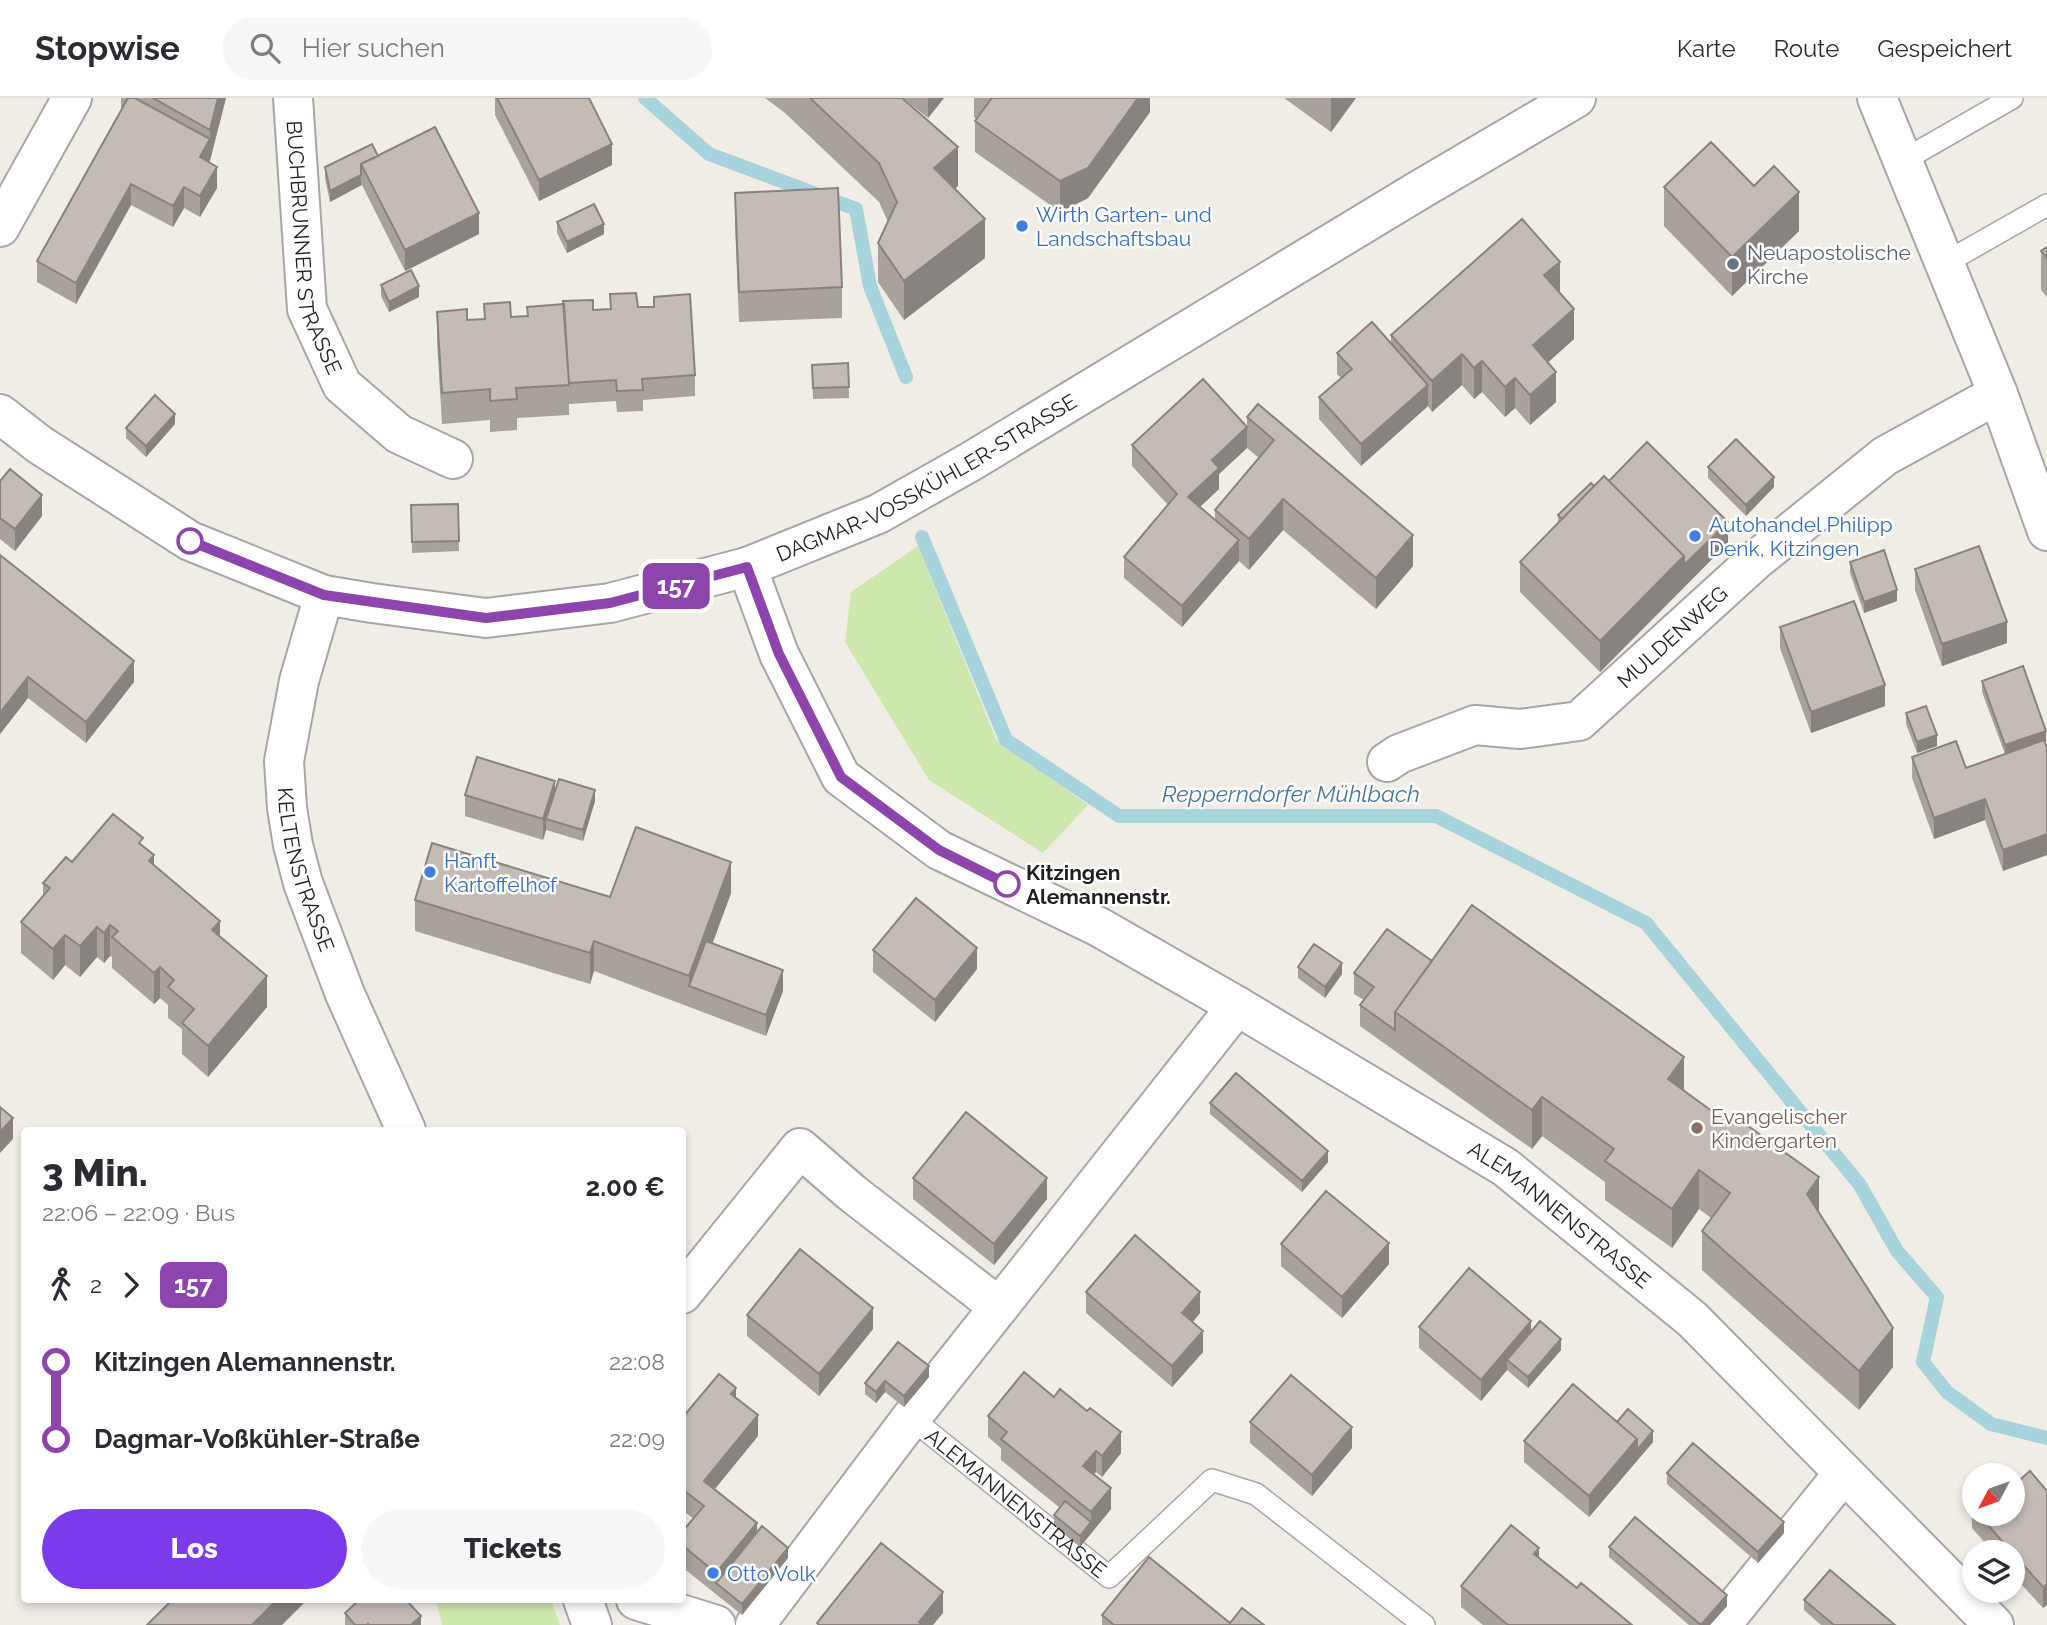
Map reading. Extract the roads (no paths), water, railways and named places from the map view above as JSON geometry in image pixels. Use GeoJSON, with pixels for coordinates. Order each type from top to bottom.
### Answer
{"type":"FeatureCollection","features":[{"type":"Feature","properties":{"kind":"street"},"geometry":{"type":"LineString","coordinates":[[0,227],[72,98]]}},
{"type":"Feature","properties":{"kind":"street","name":"BUCHBRUNNER STRASSE"},"geometry":{"type":"LineString","coordinates":[[293,98],[307,309],[342,385],[399,434],[453,459]]}},
{"type":"Feature","properties":{"kind":"street","name":"DAGMAR-VOSSKÜHLER-STRASSE"},"geometry":{"type":"LineString","coordinates":[[0,414],[40,445],[190,541],[324,595],[486,618],[610,603],[747,567],[878,514],[970,462],[1576,98]]}},
{"type":"Feature","properties":{"kind":"street"},"geometry":{"type":"LineString","coordinates":[[1877,98],[1998,394],[2047,531]]}},
{"type":"Feature","properties":{"kind":"street","name":"MULDENWEG"},"geometry":{"type":"LineString","coordinates":[[1387,762],[1399,754],[1475,725],[1520,729],[1579,721],[1756,560],[1885,456],[1998,394]]}},
{"type":"Feature","properties":{"kind":"street","name":"ALEMANNENSTRASSE"},"geometry":{"type":"LineString","coordinates":[[747,567],[779,654],[841,777],[939,850],[1098,927],[1237,1006],[1505,1167],[1692,1319],[1994,1625]]}},
{"type":"Feature","properties":{"kind":"street","name":"KELTENSTRASSE"},"geometry":{"type":"LineString","coordinates":[[324,595],[299,681],[284,761],[287,808],[303,883],[345,994],[405,1127]]}},
{"type":"Feature","properties":{"kind":"street"},"geometry":{"type":"LineString","coordinates":[[911,1418],[1237,1006]]}},
{"type":"Feature","properties":{"kind":"street"},"geometry":{"type":"LineString","coordinates":[[686,1289],[800,1148],[852,1194],[999,1307]]}},
{"type":"Feature","properties":{"kind":"street","name":"ALEMANNENSTRASSE"},"geometry":{"type":"LineString","coordinates":[[755,1625],[911,1418]]}},
{"type":"Feature","properties":{"kind":"street"},"geometry":{"type":"LineString","coordinates":[[1721,1625],[1844,1473]]}},
{"type":"Feature","properties":{"kind":"street"},"geometry":{"type":"LineString","coordinates":[[584,1603],[592,1625]]}},
{"type":"Feature","properties":{"kind":"street"},"geometry":{"type":"LineString","coordinates":[[646,1603],[716,1625]]}},
{"type":"Feature","properties":{"kind":"lane"},"geometry":{"type":"LineString","coordinates":[[1902,161],[2012,98]]}},
{"type":"Feature","properties":{"kind":"lane"},"geometry":{"type":"LineString","coordinates":[[1944,263],[2047,205]]}},
{"type":"Feature","properties":{"kind":"lane","name":"ALEMANNENSTRASSE"},"geometry":{"type":"LineString","coordinates":[[911,1418],[1109,1577],[1212,1480],[1256,1494],[1424,1625]]}},
{"type":"Feature","properties":{"kind":"waterway","name":"Repperndorfer Mühlbach"},"geometry":{"type":"LineString","coordinates":[[645,98],[709,154],[856,209],[870,286],[906,377]]}},
{"type":"Feature","properties":{"kind":"waterway","name":"Repperndorfer Mühlbach"},"geometry":{"type":"LineString","coordinates":[[922,537],[1006,740],[1119,816],[1436,816],[1646,923],[1860,1185],[1897,1251],[1937,1297],[1923,1362],[1947,1392],[1991,1424],[2047,1438]]}},
{"type":"Feature","properties":{"kind":"place","name":"Wirth Garten- und Landschaftsbau"},"geometry":{"type":"Point","coordinates":[1022,226]}},
{"type":"Feature","properties":{"kind":"place","name":"Neuapostolische Kirche"},"geometry":{"type":"Point","coordinates":[1733,264]}},
{"type":"Feature","properties":{"kind":"place","name":"Autohandel Philipp Denk, Kitzingen"},"geometry":{"type":"Point","coordinates":[1695,536]}},
{"type":"Feature","properties":{"kind":"place","name":"Hanft Kartoffelhof"},"geometry":{"type":"Point","coordinates":[430,872]}},
{"type":"Feature","properties":{"kind":"place","name":"Kitzingen Alemannenstr."},"geometry":{"type":"Point","coordinates":[1007,884]}},
{"type":"Feature","properties":{"kind":"place","name":"Evangelischer Kindergarten"},"geometry":{"type":"Point","coordinates":[1697,1128]}},
{"type":"Feature","properties":{"kind":"place","name":"Otto Volk"},"geometry":{"type":"Point","coordinates":[713,1573]}}]}
